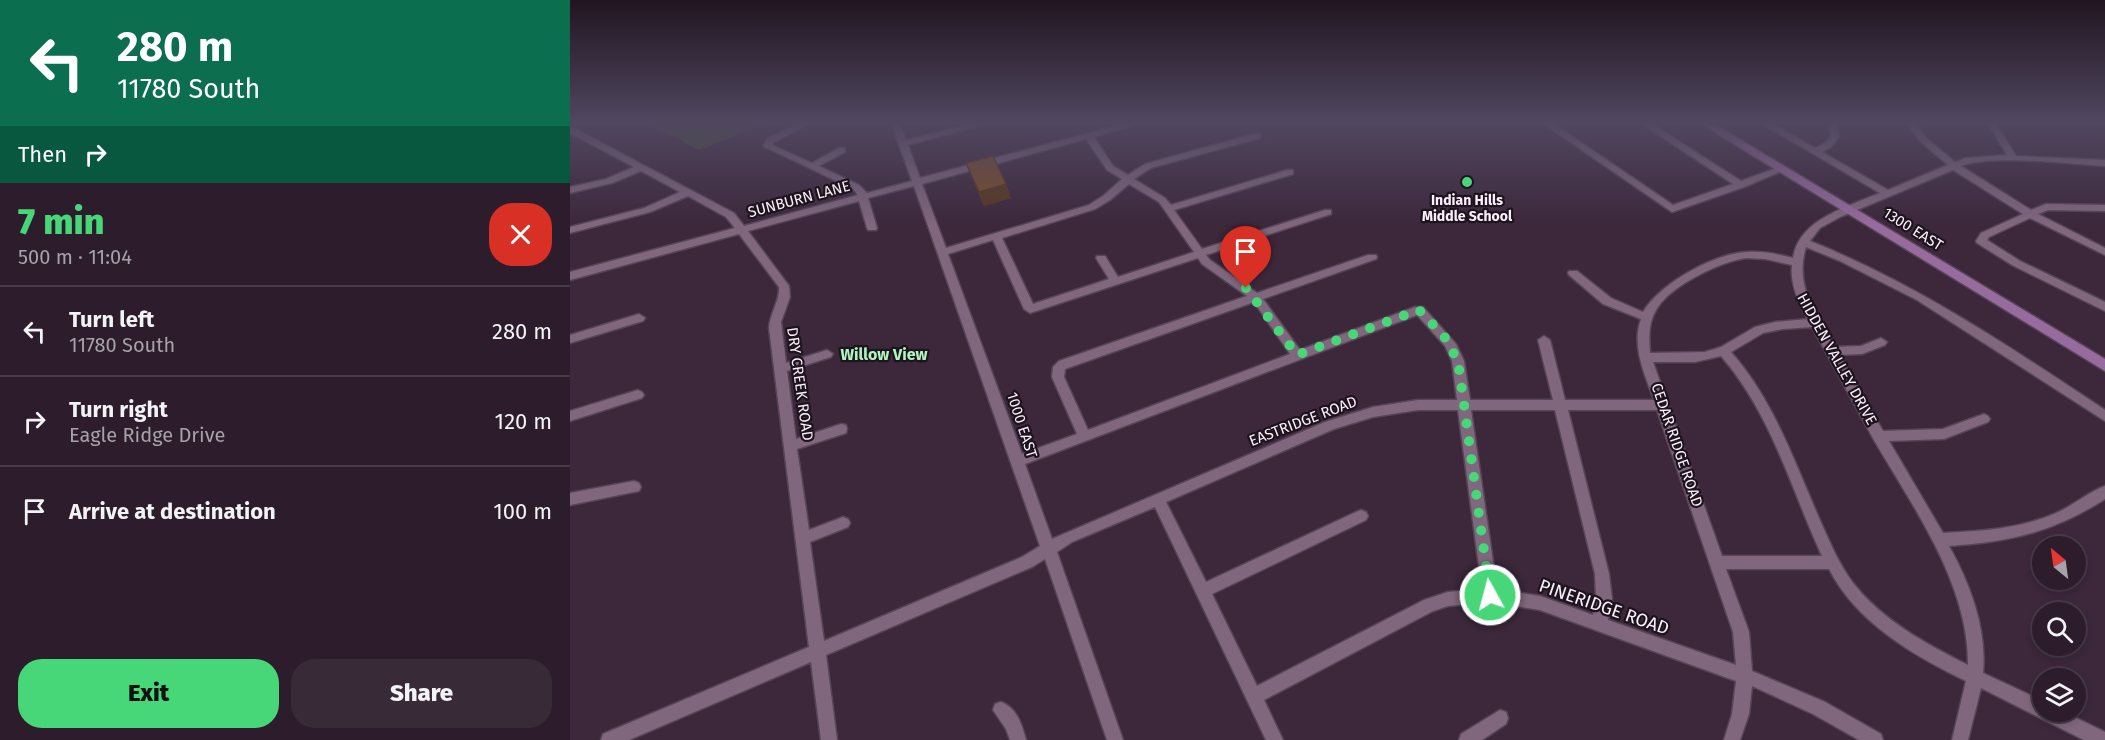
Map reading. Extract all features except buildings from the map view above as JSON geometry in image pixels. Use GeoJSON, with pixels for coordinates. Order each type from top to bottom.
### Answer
{"type":"FeatureCollection","features":[{"type":"Feature","properties":{"kind":"main road","name":"1300 EAST"},"geometry":{"type":"LineString","coordinates":[[1761,157],[2105,366]]}},
{"type":"Feature","properties":{"kind":"street","name":"DRY CREEK ROAD"},"geometry":{"type":"LineString","coordinates":[[623,157],[723,211],[743,229],[784,286],[785,298],[775,322],[829,740]]}},
{"type":"Feature","properties":{"kind":"street"},"geometry":{"type":"LineString","coordinates":[[791,157],[856,187],[863,197],[872,228]]}},
{"type":"Feature","properties":{"kind":"street"},"geometry":{"type":"LineString","coordinates":[[813,166],[830,157]]}},
{"type":"Feature","properties":{"kind":"street","name":"1000 EAST"},"geometry":{"type":"LineString","coordinates":[[907,157],[1115,740]]}},
{"type":"Feature","properties":{"kind":"street","name":"SUNBURN LANE"},"geometry":{"type":"LineString","coordinates":[[570,276],[1014,157]]}},
{"type":"Feature","properties":{"kind":"street"},"geometry":{"type":"LineString","coordinates":[[1102,157],[1110,168],[1154,194],[1169,209],[1214,269],[1246,288],[1256,297],[1297,355]]}},
{"type":"Feature","properties":{"kind":"street"},"geometry":{"type":"LineString","coordinates":[[943,252],[1092,207],[1148,166],[1182,157]]}},
{"type":"Feature","properties":{"kind":"street"},"geometry":{"type":"LineString","coordinates":[[1595,157],[1672,209],[1782,169]]}},
{"type":"Feature","properties":{"kind":"street"},"geometry":{"type":"LineString","coordinates":[[1697,157],[1741,185]]}},
{"type":"Feature","properties":{"kind":"street"},"geometry":{"type":"LineString","coordinates":[[1823,157],[1887,193]]}},
{"type":"Feature","properties":{"kind":"street"},"geometry":{"type":"LineString","coordinates":[[1944,157],[2029,214],[2105,252]]}},
{"type":"Feature","properties":{"kind":"street","name":"HIDDEN VALLEY DRIVE"},"geometry":{"type":"LineString","coordinates":[[1960,740],[1976,675],[1975,644],[1968,605],[1957,576],[1938,540],[1815,323],[1798,285],[1796,262],[1803,242],[1822,222],[1954,164],[1980,159],[2013,158],[2103,165]]}},
{"type":"Feature","properties":{"kind":"street"},"geometry":{"type":"LineString","coordinates":[[570,190],[609,180],[643,167]]}},
{"type":"Feature","properties":{"kind":"street"},"geometry":{"type":"LineString","coordinates":[[1169,209],[1290,172]]}},
{"type":"Feature","properties":{"kind":"street"},"geometry":{"type":"LineString","coordinates":[[570,230],[647,210],[689,192]]}},
{"type":"Feature","properties":{"kind":"street"},"geometry":{"type":"LineString","coordinates":[[2105,208],[2056,205],[2029,214],[1985,235],[1981,241],[2016,263],[2105,307]]}},
{"type":"Feature","properties":{"kind":"street"},"geometry":{"type":"LineString","coordinates":[[996,236],[1030,309],[1328,212]]}},
{"type":"Feature","properties":{"kind":"street"},"geometry":{"type":"LineString","coordinates":[[1803,242],[1851,260],[1905,288],[2105,416]]}},
{"type":"Feature","properties":{"kind":"street"},"geometry":{"type":"LineString","coordinates":[[1573,273],[1606,301],[1646,317],[1652,305],[1674,283],[1728,259],[1754,255],[1796,262]]}},
{"type":"Feature","properties":{"kind":"street"},"geometry":{"type":"LineString","coordinates":[[1084,435],[1058,377],[1059,367],[1110,346],[1372,257]]}},
{"type":"Feature","properties":{"kind":"street"},"geometry":{"type":"LineString","coordinates":[[1101,258],[1116,282]]}},
{"type":"Feature","properties":{"kind":"street"},"geometry":{"type":"LineString","coordinates":[[1016,462],[1419,310],[1428,317],[1455,353],[1490,595]]}},
{"type":"Feature","properties":{"kind":"street","name":"CEDAR RIDGE ROAD"},"geometry":{"type":"LineString","coordinates":[[1646,317],[1643,344],[1646,357],[1741,632],[1744,677],[1740,714],[1732,740]]}},
{"type":"Feature","properties":{"kind":"street"},"geometry":{"type":"LineString","coordinates":[[570,339],[639,318]]}},
{"type":"Feature","properties":{"kind":"street"},"geometry":{"type":"LineString","coordinates":[[1646,357],[1696,357],[1723,351],[1750,334],[1768,327],[1815,323]]}},
{"type":"Feature","properties":{"kind":"street"},"geometry":{"type":"LineString","coordinates":[[1544,340],[1602,574],[1604,599],[1599,625]]}},
{"type":"Feature","properties":{"kind":"street"},"geometry":{"type":"LineString","coordinates":[[1831,351],[1862,350],[1881,342]]}},
{"type":"Feature","properties":{"kind":"street"},"geometry":{"type":"LineString","coordinates":[[1723,351],[1752,384],[1833,563],[1853,594],[1889,628],[2032,704]]}},
{"type":"Feature","properties":{"kind":"street"},"geometry":{"type":"LineString","coordinates":[[780,369],[827,354]]}},
{"type":"Feature","properties":{"kind":"street"},"geometry":{"type":"LineString","coordinates":[[570,416],[638,395]]}},
{"type":"Feature","properties":{"kind":"street","name":"EASTRIDGE ROAD"},"geometry":{"type":"LineString","coordinates":[[609,740],[1027,562],[1067,538],[1351,418],[1418,405],[1663,405]]}},
{"type":"Feature","properties":{"kind":"street"},"geometry":{"type":"LineString","coordinates":[[1879,436],[1944,434],[1984,418]]}},
{"type":"Feature","properties":{"kind":"street"},"geometry":{"type":"LineString","coordinates":[[791,446],[841,429]]}},
{"type":"Feature","properties":{"kind":"street"},"geometry":{"type":"LineString","coordinates":[[570,499],[634,486]]}},
{"type":"Feature","properties":{"kind":"street"},"geometry":{"type":"LineString","coordinates":[[1938,540],[1992,537],[2028,531],[2067,517],[2105,492]]}},
{"type":"Feature","properties":{"kind":"street"},"geometry":{"type":"LineString","coordinates":[[1158,500],[1275,740]]}},
{"type":"Feature","properties":{"kind":"street"},"geometry":{"type":"LineString","coordinates":[[1202,591],[1361,516]]}},
{"type":"Feature","properties":{"kind":"street"},"geometry":{"type":"LineString","coordinates":[[804,538],[843,523]]}},
{"type":"Feature","properties":{"kind":"street"},"geometry":{"type":"LineString","coordinates":[[1718,562],[1833,563]]}},
{"type":"Feature","properties":{"kind":"street","name":"PINERIDGE ROAD"},"geometry":{"type":"LineString","coordinates":[[1254,697],[1429,605],[1448,599],[1490,595],[1540,603],[1744,677],[1794,696],[1875,740]]}},
{"type":"Feature","properties":{"kind":"street"},"geometry":{"type":"LineString","coordinates":[[1001,710],[1013,724],[1018,740]]}},
{"type":"Feature","properties":{"kind":"street"},"geometry":{"type":"LineString","coordinates":[[1467,740],[1500,718]]}},
{"type":"Feature","properties":{"kind":"street"},"geometry":{"type":"LineString","coordinates":[[2067,722],[2102,740]]}},
{"type":"Feature","properties":{"kind":"place","name":"Indian Hills Middle School"},"geometry":{"type":"Point","coordinates":[1467,182]}},
{"type":"Feature","properties":{"kind":"district","name":"Willow View"},"geometry":{"type":"Point","coordinates":[884,354]}},
{"type":"Feature","properties":{"kind":"route"},"geometry":{"type":"LineString","coordinates":[[1246,288],[1256,297],[1297,355],[1419,310],[1444,336],[1458,361],[1490,595]]}}]}
